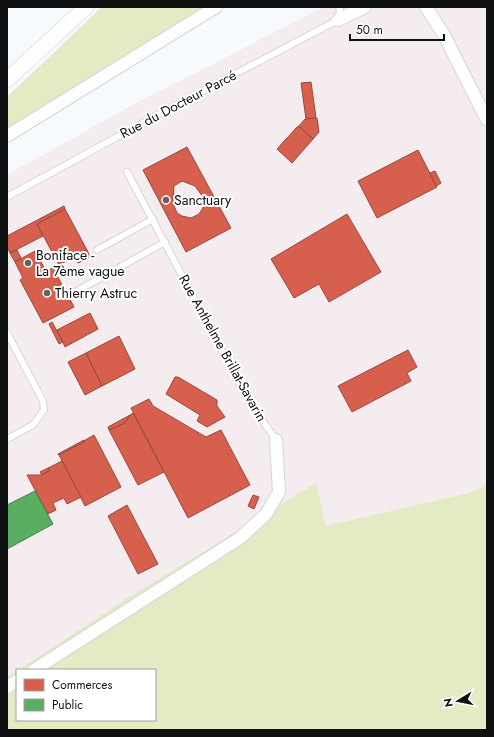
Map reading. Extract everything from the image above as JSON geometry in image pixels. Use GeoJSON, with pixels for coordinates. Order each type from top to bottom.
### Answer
{"type":"FeatureCollection","features":[{"type":"Feature","properties":{"kind":"street"},"geometry":{"type":"LineString","coordinates":[[7,80],[86,7]]}},
{"type":"Feature","properties":{"kind":"street"},"geometry":{"type":"LineString","coordinates":[[7,136],[216,7]]}},
{"type":"Feature","properties":{"kind":"street"},"geometry":{"type":"LineString","coordinates":[[338,20],[366,7]]}},
{"type":"Feature","properties":{"kind":"street"},"geometry":{"type":"LineString","coordinates":[[426,7],[444,36],[487,120]]}},
{"type":"Feature","properties":{"kind":"street","name":"Rue Anthelme Brillat-Savarin"},"geometry":{"type":"LineString","coordinates":[[36,669],[240,538],[266,514],[279,492],[276,440]]}},
{"type":"Feature","properties":{"kind":"street"},"geometry":{"type":"LineString","coordinates":[[7,687],[16,682]]}},
{"type":"Feature","properties":{"kind":"lane"},"geometry":{"type":"LineString","coordinates":[[338,20],[340,10],[339,7]]}},
{"type":"Feature","properties":{"kind":"lane","name":"Rue du Docteur Parcé"},"geometry":{"type":"LineString","coordinates":[[7,197],[172,107],[338,20]]}},
{"type":"Feature","properties":{"kind":"lane","name":"Rue Anthelme Brillat-Savarin"},"geometry":{"type":"LineString","coordinates":[[128,172],[250,403],[276,440]]}},
{"type":"Feature","properties":{"kind":"lane"},"geometry":{"type":"LineString","coordinates":[[97,250],[153,219]]}},
{"type":"Feature","properties":{"kind":"lane"},"geometry":{"type":"LineString","coordinates":[[75,292],[165,242]]}},
{"type":"Feature","properties":{"kind":"lane"},"geometry":{"type":"LineString","coordinates":[[7,332],[43,401],[44,410],[33,424],[7,439]]}},
{"type":"Feature","properties":{"kind":"shaded area"},"geometry":{"type":"Polygon","coordinates":[[[324,7],[487,7],[487,485],[468,493],[326,526],[315,484],[124,600],[19,669],[16,669],[16,671],[7,677],[7,175],[134,104],[324,7]]]}},
{"type":"Feature","properties":{"kind":"green space"},"geometry":{"type":"Polygon","coordinates":[[[102,7],[206,7],[7,129],[7,97],[102,7]]]}},
{"type":"Feature","properties":{"kind":"green space"},"geometry":{"type":"Polygon","coordinates":[[[316,483],[326,526],[468,493],[487,485],[487,730],[7,730],[7,677],[16,671],[16,721],[156,721],[156,669],[20,669],[124,600],[316,483]]]}},
{"type":"Feature","properties":{"kind":"building: Commerces"},"geometry":{"type":"Polygon","coordinates":[[[311,82],[316,118],[306,119],[301,83],[311,82]]]}},
{"type":"Feature","properties":{"kind":"building: Commerces"},"geometry":{"type":"Polygon","coordinates":[[[317,118],[319,132],[313,139],[299,126],[305,119],[317,118]]]}},
{"type":"Feature","properties":{"kind":"building: Commerces"},"geometry":{"type":"Polygon","coordinates":[[[298,126],[313,139],[292,163],[277,149],[298,126]]]}},
{"type":"Feature","properties":{"kind":"building: Commerces","name":"Sanctuary"},"geometry":{"type":"Polygon","coordinates":[[[187,147],[231,228],[186,252],[143,170],[187,147]],[[182,181],[174,186],[173,203],[177,213],[182,216],[191,218],[199,214],[203,208],[203,197],[195,186],[182,181]]]}},
{"type":"Feature","properties":{"kind":"building: Commerces"},"geometry":{"type":"Polygon","coordinates":[[[418,150],[437,187],[377,218],[358,181],[418,150]]]}},
{"type":"Feature","properties":{"kind":"building: Commerces"},"geometry":{"type":"Polygon","coordinates":[[[435,171],[441,183],[436,186],[430,173],[435,171]]]}},
{"type":"Feature","properties":{"kind":"building: Commerces"},"geometry":{"type":"Polygon","coordinates":[[[64,206],[65,209],[37,224],[43,236],[10,253],[7,247],[7,236],[64,206]]]}},
{"type":"Feature","properties":{"kind":"building: Commerces"},"geometry":{"type":"Polygon","coordinates":[[[65,209],[87,250],[59,265],[37,224],[65,209]]]}},
{"type":"Feature","properties":{"kind":"building: Commerces"},"geometry":{"type":"Polygon","coordinates":[[[347,214],[381,272],[329,302],[319,284],[294,298],[271,259],[347,214]]]}},
{"type":"Feature","properties":{"kind":"building: Commerces"},"geometry":{"type":"Polygon","coordinates":[[[17,250],[21,258],[15,262],[10,253],[17,250]]]}},
{"type":"Feature","properties":{"kind":"building: Commerces"},"geometry":{"type":"Polygon","coordinates":[[[87,250],[90,257],[78,263],[75,256],[87,250]]]}},
{"type":"Feature","properties":{"kind":"building: Commerces","name":"Thierry Astruc"},"geometry":{"type":"Polygon","coordinates":[[[35,251],[46,271],[53,268],[74,307],[43,323],[20,280],[23,278],[15,262],[35,251]]]}},
{"type":"Feature","properties":{"kind":"building: Commerces"},"geometry":{"type":"Polygon","coordinates":[[[90,313],[98,329],[65,347],[57,330],[90,313]]]}},
{"type":"Feature","properties":{"kind":"building: Commerces"},"geometry":{"type":"Polygon","coordinates":[[[52,322],[63,342],[59,344],[49,324],[52,322]]]}},
{"type":"Feature","properties":{"kind":"building: Commerces"},"geometry":{"type":"Polygon","coordinates":[[[119,336],[135,369],[102,386],[86,353],[119,336]]]}},
{"type":"Feature","properties":{"kind":"building: Commerces"},"geometry":{"type":"Polygon","coordinates":[[[408,350],[417,367],[407,373],[411,381],[352,412],[338,386],[408,350]]]}},
{"type":"Feature","properties":{"kind":"building: Commerces"},"geometry":{"type":"Polygon","coordinates":[[[86,353],[102,386],[85,395],[68,362],[86,353]]]}},
{"type":"Feature","properties":{"kind":"building: Commerces"},"geometry":{"type":"Polygon","coordinates":[[[175,377],[178,377],[217,400],[217,406],[225,417],[207,427],[197,421],[200,415],[166,394],[175,377]]]}},
{"type":"Feature","properties":{"kind":"building: Commerces"},"geometry":{"type":"Polygon","coordinates":[[[149,399],[153,406],[206,437],[221,430],[250,485],[188,518],[131,408],[149,399]]]}},
{"type":"Feature","properties":{"kind":"building: Commerces"},"geometry":{"type":"Polygon","coordinates":[[[133,413],[164,472],[138,485],[109,430],[125,423],[133,413]]]}},
{"type":"Feature","properties":{"kind":"building: Commerces"},"geometry":{"type":"Polygon","coordinates":[[[130,415],[125,423],[109,430],[108,427],[130,415]]]}},
{"type":"Feature","properties":{"kind":"building: Commerces"},"geometry":{"type":"Polygon","coordinates":[[[94,435],[121,487],[85,506],[59,455],[94,435]]]}},
{"type":"Feature","properties":{"kind":"building: Commerces"},"geometry":{"type":"Polygon","coordinates":[[[84,440],[84,442],[59,455],[58,454],[84,440]]]}},
{"type":"Feature","properties":{"kind":"building: Commerces"},"geometry":{"type":"Polygon","coordinates":[[[62,461],[81,497],[67,504],[64,498],[53,503],[56,510],[48,514],[27,475],[42,475],[50,470],[48,468],[62,461]]]}},
{"type":"Feature","properties":{"kind":"building: Commerces"},"geometry":{"type":"Polygon","coordinates":[[[48,468],[50,470],[42,475],[40,472],[48,468]]]}},
{"type":"Feature","properties":{"kind":"building: Commerces"},"geometry":{"type":"Polygon","coordinates":[[[253,495],[259,497],[254,509],[248,506],[253,495]]]}},
{"type":"Feature","properties":{"kind":"building: Commerces"},"geometry":{"type":"Polygon","coordinates":[[[127,505],[158,564],[138,574],[108,516],[127,505]]]}},
{"type":"Feature","properties":{"kind":"building: Public"},"geometry":{"type":"Polygon","coordinates":[[[35,491],[53,524],[7,549],[7,505],[35,491]]]}},
{"type":"Feature","properties":{"kind":"place","name":"Sanctuary"},"geometry":{"type":"Point","coordinates":[166,200]}},
{"type":"Feature","properties":{"kind":"place","name":"Boniface - La 7ème vague"},"geometry":{"type":"Point","coordinates":[28,263]}},
{"type":"Feature","properties":{"kind":"place","name":"Thierry Astruc"},"geometry":{"type":"Point","coordinates":[47,293]}}]}
